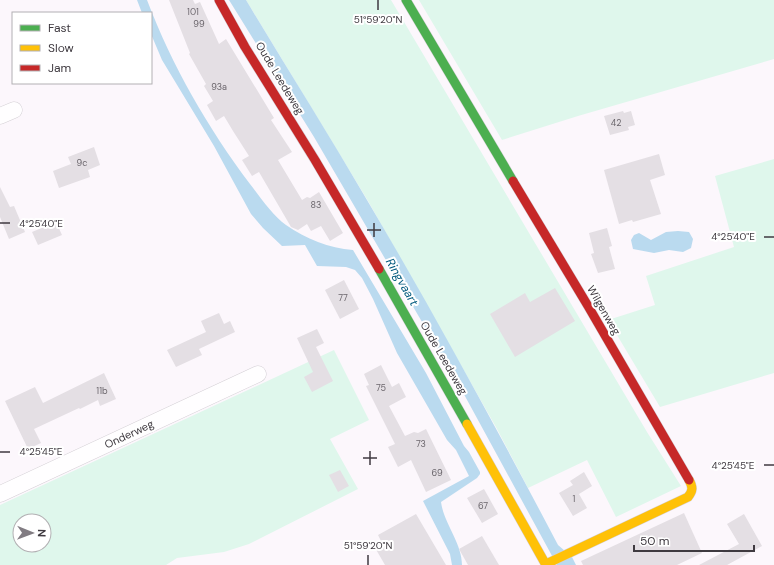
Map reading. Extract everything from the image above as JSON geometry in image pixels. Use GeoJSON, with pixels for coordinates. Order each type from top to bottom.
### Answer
{"type":"FeatureCollection","features":[{"type":"Feature","properties":{"kind":"street","name":"Oude Leedeweg"},"geometry":{"type":"LineString","coordinates":[[220,0],[243,42],[374,259],[548,563]]}},
{"type":"Feature","properties":{"kind":"street","name":"Wilgenweg"},"geometry":{"type":"LineString","coordinates":[[406,0],[584,299],[692,486],[692,492],[688,497],[548,563]]}},
{"type":"Feature","properties":{"kind":"street","name":"Onderweg"},"geometry":{"type":"LineString","coordinates":[[0,494],[258,374]]}},
{"type":"Feature","properties":{"kind":"green space"},"geometry":{"type":"Polygon","coordinates":[[[246,0],[391,0],[647,432],[681,486],[616,517],[587,460],[528,488],[497,429],[368,201],[246,0]]]}},
{"type":"Feature","properties":{"kind":"green space"},"geometry":{"type":"Polygon","coordinates":[[[419,0],[774,0],[774,59],[578,116],[502,140],[419,0]]]}},
{"type":"Feature","properties":{"kind":"green space"},"geometry":{"type":"Polygon","coordinates":[[[774,159],[774,373],[660,407],[608,320],[655,305],[646,276],[734,247],[715,176],[774,159]]]}},
{"type":"Feature","properties":{"kind":"green space"},"geometry":{"type":"Polygon","coordinates":[[[334,350],[369,420],[330,439],[358,489],[249,544],[224,552],[177,558],[166,565],[0,565],[0,505],[334,350]]]}},
{"type":"Feature","properties":{"kind":"water"},"geometry":{"type":"Polygon","coordinates":[[[137,0],[147,0],[152,12],[142,12],[137,0]]]}},
{"type":"Feature","properties":{"kind":"water","name":"Ringvaart"},"geometry":{"type":"Polygon","coordinates":[[[229,0],[246,0],[417,285],[558,545],[572,557],[576,565],[557,565],[460,387],[314,137],[229,0]]]}},
{"type":"Feature","properties":{"kind":"water"},"geometry":{"type":"Polygon","coordinates":[[[152,12],[168,49],[192,96],[235,163],[272,212],[286,225],[302,235],[327,245],[353,250],[426,373],[464,446],[480,472],[477,478],[441,502],[459,549],[462,565],[452,565],[450,554],[423,501],[469,476],[456,450],[447,440],[397,353],[362,278],[355,270],[346,267],[317,266],[305,245],[282,246],[263,228],[251,214],[214,146],[162,60],[152,36],[152,12]]]}},
{"type":"Feature","properties":{"kind":"water"},"geometry":{"type":"Polygon","coordinates":[[[666,232],[689,232],[693,239],[691,248],[683,252],[669,250],[654,253],[633,249],[631,240],[634,235],[639,233],[651,240],[666,232]]]}},
{"type":"Feature","properties":{"kind":"building"},"geometry":{"type":"Polygon","coordinates":[[[169,0],[193,0],[195,4],[200,2],[219,44],[226,39],[274,118],[271,120],[292,152],[278,160],[302,200],[307,197],[310,198],[319,192],[343,233],[330,241],[321,226],[311,231],[307,224],[298,230],[291,227],[259,172],[252,176],[242,160],[249,156],[224,116],[216,121],[207,105],[213,101],[204,86],[206,84],[189,54],[190,53],[169,0]]]}},
{"type":"Feature","properties":{"kind":"building"},"geometry":{"type":"Polygon","coordinates":[[[623,111],[624,113],[631,111],[635,125],[628,127],[629,130],[610,135],[604,116],[623,111]]]}},
{"type":"Feature","properties":{"kind":"building"},"geometry":{"type":"Polygon","coordinates":[[[94,147],[100,165],[88,170],[90,177],[59,188],[53,171],[71,164],[68,157],[94,147]]]}},
{"type":"Feature","properties":{"kind":"building"},"geometry":{"type":"Polygon","coordinates":[[[659,154],[665,175],[650,180],[661,214],[633,222],[632,220],[619,224],[604,170],[659,154]]]}},
{"type":"Feature","properties":{"kind":"building"},"geometry":{"type":"Polygon","coordinates":[[[0,187],[10,207],[14,206],[25,232],[9,239],[0,217],[0,187]]]}},
{"type":"Feature","properties":{"kind":"building"},"geometry":{"type":"Polygon","coordinates":[[[56,222],[62,235],[38,245],[32,232],[56,222]]]}},
{"type":"Feature","properties":{"kind":"building"},"geometry":{"type":"Polygon","coordinates":[[[607,228],[612,246],[609,247],[615,269],[598,273],[591,254],[594,253],[589,233],[607,228]]]}},
{"type":"Feature","properties":{"kind":"building"},"geometry":{"type":"Polygon","coordinates":[[[344,280],[359,309],[340,319],[325,290],[344,280]]]}},
{"type":"Feature","properties":{"kind":"building"},"geometry":{"type":"Polygon","coordinates":[[[555,288],[575,321],[515,357],[490,314],[525,293],[530,302],[555,288]]]}},
{"type":"Feature","properties":{"kind":"building"},"geometry":{"type":"Polygon","coordinates":[[[219,313],[224,324],[230,321],[235,332],[199,349],[202,355],[176,367],[167,350],[206,332],[201,321],[219,313]]]}},
{"type":"Feature","properties":{"kind":"building"},"geometry":{"type":"Polygon","coordinates":[[[317,329],[324,343],[316,347],[333,381],[312,392],[304,377],[313,372],[297,338],[317,329]]]}},
{"type":"Feature","properties":{"kind":"building"},"geometry":{"type":"Polygon","coordinates":[[[381,365],[392,387],[399,383],[406,397],[389,406],[405,436],[414,432],[418,433],[426,429],[451,480],[426,492],[411,460],[398,467],[388,447],[395,444],[366,386],[369,385],[364,374],[381,365]]]}},
{"type":"Feature","properties":{"kind":"building"},"geometry":{"type":"Polygon","coordinates":[[[104,373],[116,399],[100,406],[98,400],[34,429],[41,443],[28,449],[5,401],[35,387],[43,403],[104,373]]]}},
{"type":"Feature","properties":{"kind":"building"},"geometry":{"type":"Polygon","coordinates":[[[340,470],[349,486],[338,492],[329,475],[340,470]]]}},
{"type":"Feature","properties":{"kind":"building"},"geometry":{"type":"Polygon","coordinates":[[[584,472],[592,486],[579,494],[587,508],[573,516],[559,493],[573,485],[570,481],[584,472]]]}},
{"type":"Feature","properties":{"kind":"building"},"geometry":{"type":"Polygon","coordinates":[[[484,489],[498,514],[482,523],[467,498],[484,489]]]}},
{"type":"Feature","properties":{"kind":"building"},"geometry":{"type":"Polygon","coordinates":[[[684,513],[702,553],[677,565],[583,565],[581,561],[684,513]]]}},
{"type":"Feature","properties":{"kind":"building"},"geometry":{"type":"Polygon","coordinates":[[[416,514],[446,565],[385,565],[374,546],[381,541],[378,535],[416,514]]]}},
{"type":"Feature","properties":{"kind":"building"},"geometry":{"type":"Polygon","coordinates":[[[744,514],[762,546],[727,565],[699,565],[739,544],[727,524],[744,514]]]}},
{"type":"Feature","properties":{"kind":"building"},"geometry":{"type":"Polygon","coordinates":[[[482,536],[499,565],[468,565],[459,549],[482,536]]]}},
{"type":"Feature","properties":{"kind":"traffic: fast"},"geometry":{"type":"LineString","coordinates":[[406,0],[513,181]]}},
{"type":"Feature","properties":{"kind":"traffic: fast"},"geometry":{"type":"LineString","coordinates":[[379,269],[467,424]]}},
{"type":"Feature","properties":{"kind":"traffic: slow"},"geometry":{"type":"LineString","coordinates":[[467,424],[546,565]]}},
{"type":"Feature","properties":{"kind":"traffic: slow"},"geometry":{"type":"LineString","coordinates":[[546,564],[688,497],[692,489],[689,480]]}},
{"type":"Feature","properties":{"kind":"traffic: jam"},"geometry":{"type":"LineString","coordinates":[[219,0],[245,47],[315,160],[379,269]]}},
{"type":"Feature","properties":{"kind":"traffic: jam"},"geometry":{"type":"LineString","coordinates":[[513,181],[588,306],[689,480]]}}]}
